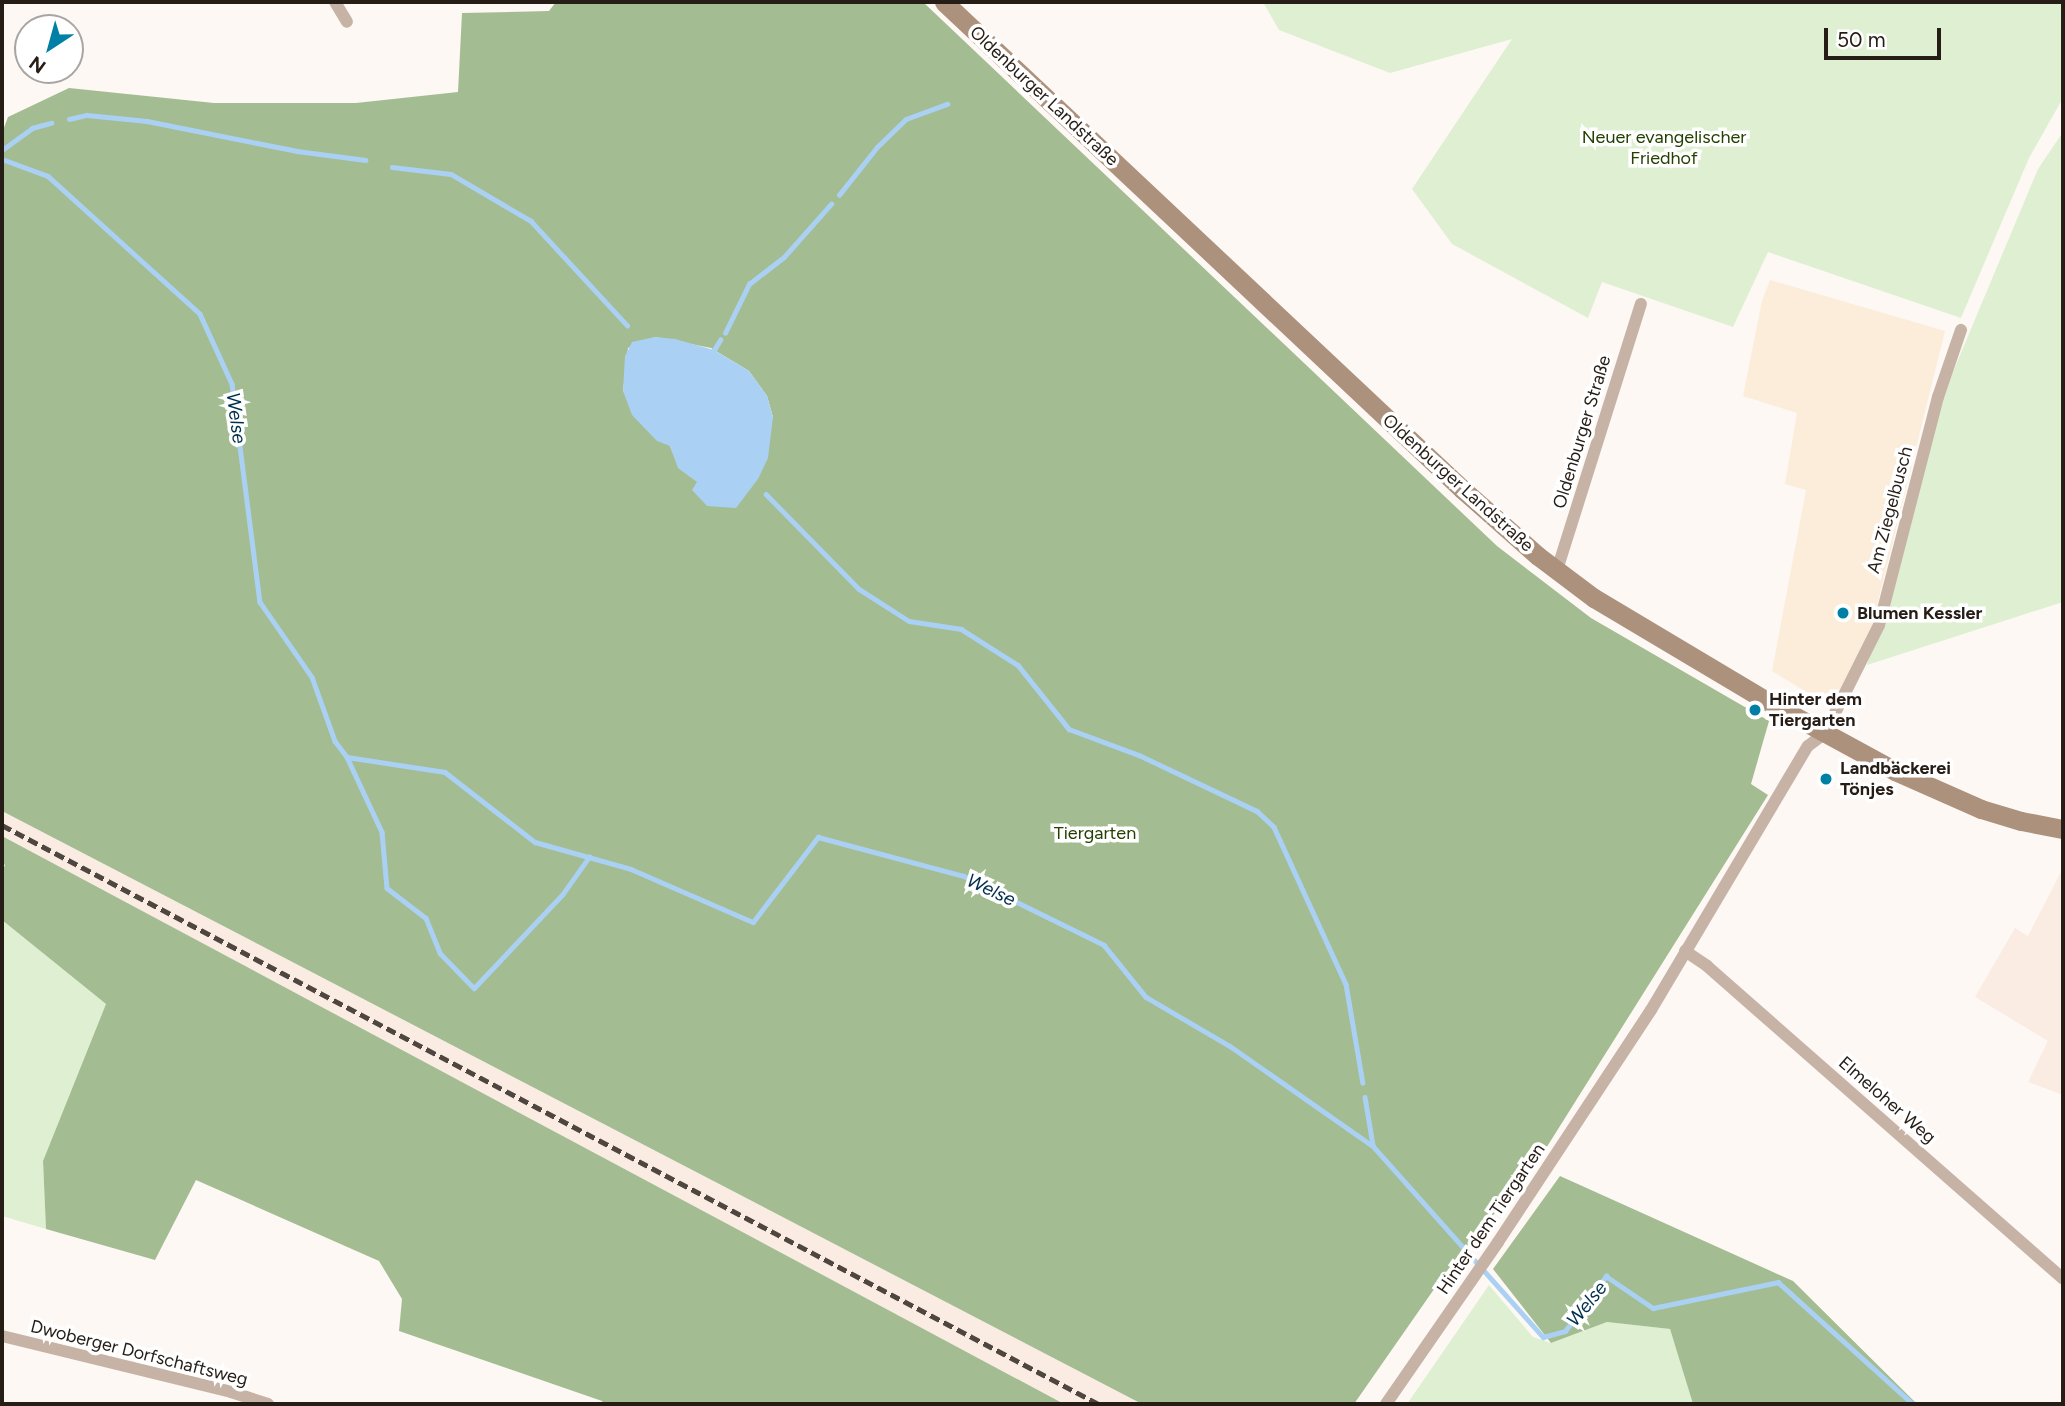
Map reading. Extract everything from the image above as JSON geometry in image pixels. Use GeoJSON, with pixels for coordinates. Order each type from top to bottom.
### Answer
{"type":"FeatureCollection","features":[{"type":"Feature","properties":{"kind":"main road","name":"Oldenburger Landstraße"},"geometry":{"type":"LineString","coordinates":[[944,2],[1462,489],[1556,570],[1652,634],[1895,771],[1981,809],[2021,821],[2063,829]]}},
{"type":"Feature","properties":{"kind":"street"},"geometry":{"type":"LineString","coordinates":[[335,2],[348,22]]}},
{"type":"Feature","properties":{"kind":"street","name":"Oldenburger Straße"},"geometry":{"type":"LineString","coordinates":[[1556,570],[1641,304]]}},
{"type":"Feature","properties":{"kind":"street","name":"Am Ziegelbusch"},"geometry":{"type":"LineString","coordinates":[[1825,733],[1878,625],[1938,397],[1961,330]]}},
{"type":"Feature","properties":{"kind":"street","name":"Hinter dem Tiergarten"},"geometry":{"type":"LineString","coordinates":[[1386,1404],[1493,1249],[1651,1010],[1808,746],[1825,733]]}},
{"type":"Feature","properties":{"kind":"street","name":"Elmeloher Weg"},"geometry":{"type":"LineString","coordinates":[[1685,951],[1728,984],[2063,1279]]}},
{"type":"Feature","properties":{"kind":"street","name":"Dwoberger Dorfschaftsweg"},"geometry":{"type":"LineString","coordinates":[[2,1336],[266,1404]]}},
{"type":"Feature","properties":{"kind":"shaded area"},"geometry":{"type":"Polygon","coordinates":[[[1770,280],[1945,331],[1870,634],[1833,708],[1772,671],[1806,490],[1785,484],[1797,413],[1743,396],[1762,301],[1770,280]]]}},
{"type":"Feature","properties":{"kind":"shaded area"},"geometry":{"type":"Polygon","coordinates":[[[2,811],[1142,1404],[1064,1404],[2,836],[2,811]]]}},
{"type":"Feature","properties":{"kind":"shaded area"},"geometry":{"type":"Polygon","coordinates":[[[2063,868],[2063,1095],[2028,1082],[2048,1041],[1975,997],[2015,928],[2028,936],[2063,868]]]}},
{"type":"Feature","properties":{"kind":"green space","name":"Tiergarten"},"geometry":{"type":"Polygon","coordinates":[[[556,2],[923,2],[1497,546],[1591,618],[1769,721],[1751,784],[1768,795],[1538,1161],[1446,1272],[1354,1404],[1142,1404],[2,811],[2,133],[8,117],[69,88],[214,103],[356,103],[458,92],[462,13],[549,11],[556,2]],[[655,337],[628,348],[623,391],[670,446],[679,468],[698,482],[773,417],[767,396],[749,371],[711,348],[655,337]]]}},
{"type":"Feature","properties":{"kind":"green space","name":"Neuer evangelischer Friedhof"},"geometry":{"type":"Polygon","coordinates":[[[1263,2],[2063,2],[2063,98],[2029,158],[1961,318],[1768,252],[1733,327],[1602,282],[1588,318],[1452,244],[1412,189],[1512,39],[1390,73],[1279,30],[1263,2]]]}},
{"type":"Feature","properties":{"kind":"green space"},"geometry":{"type":"Polygon","coordinates":[[[2063,132],[2063,602],[1867,665],[1937,410],[2038,169],[2063,132]]]}},
{"type":"Feature","properties":{"kind":"green space"},"geometry":{"type":"Polygon","coordinates":[[[2,836],[1064,1404],[603,1404],[602,1401],[399,1331],[402,1299],[379,1261],[196,1180],[155,1260],[46,1229],[43,1161],[106,1004],[2,920],[2,872],[5,865],[2,863],[2,836]]]}},
{"type":"Feature","properties":{"kind":"green space"},"geometry":{"type":"Polygon","coordinates":[[[2,920],[106,1004],[43,1161],[46,1229],[2,1216],[2,920]]]}},
{"type":"Feature","properties":{"kind":"green space"},"geometry":{"type":"Polygon","coordinates":[[[1560,1176],[1793,1281],[1917,1404],[1693,1404],[1670,1329],[1607,1322],[1551,1343],[1493,1269],[1560,1176]]]}},
{"type":"Feature","properties":{"kind":"green space"},"geometry":{"type":"Polygon","coordinates":[[[1489,1285],[1533,1337],[1551,1343],[1607,1322],[1670,1329],[1693,1404],[1407,1404],[1489,1285]]]}},
{"type":"Feature","properties":{"kind":"water"},"geometry":{"type":"Polygon","coordinates":[[[655,337],[675,339],[714,350],[749,371],[767,396],[773,417],[768,458],[758,479],[736,508],[707,506],[692,490],[697,482],[678,468],[670,446],[657,441],[632,415],[623,391],[625,356],[632,342],[655,337]]]}},
{"type":"Feature","properties":{"kind":"waterway"},"geometry":{"type":"LineString","coordinates":[[839,195],[877,147],[906,119],[947,104]]}},
{"type":"Feature","properties":{"kind":"waterway","name":"Welse"},"geometry":{"type":"LineString","coordinates":[[69,119],[87,115],[147,121],[297,151],[365,160]]}},
{"type":"Feature","properties":{"kind":"waterway","name":"Welse"},"geometry":{"type":"LineString","coordinates":[[2,150],[32,128],[51,123]]}},
{"type":"Feature","properties":{"kind":"waterway","name":"Welse"},"geometry":{"type":"LineString","coordinates":[[2,159],[48,176],[200,314],[232,384],[260,602],[312,677],[335,741],[347,757],[445,772],[535,842],[631,869],[753,922],[818,837],[964,876],[1104,945],[1146,997],[1230,1046],[1373,1146],[1543,1337],[1565,1331],[1606,1276],[1653,1308],[1778,1282],[1913,1404]]}},
{"type":"Feature","properties":{"kind":"waterway","name":"Welse"},"geometry":{"type":"LineString","coordinates":[[392,167],[451,174],[531,221],[627,325]]}},
{"type":"Feature","properties":{"kind":"waterway"},"geometry":{"type":"LineString","coordinates":[[725,333],[749,284],[784,257],[831,204]]}},
{"type":"Feature","properties":{"kind":"waterway"},"geometry":{"type":"LineString","coordinates":[[714,350],[720,340]]}},
{"type":"Feature","properties":{"kind":"waterway","name":"Welse"},"geometry":{"type":"LineString","coordinates":[[766,494],[859,589],[909,621],[961,629],[1018,665],[1069,729],[1139,755],[1257,811],[1274,827],[1346,984],[1363,1083]]}},
{"type":"Feature","properties":{"kind":"waterway","name":"Welse"},"geometry":{"type":"LineString","coordinates":[[347,757],[382,832],[387,888],[426,918],[440,953],[474,988],[562,895],[589,857]]}},
{"type":"Feature","properties":{"kind":"waterway","name":"Welse"},"geometry":{"type":"LineString","coordinates":[[1365,1097],[1373,1145]]}},
{"type":"Feature","properties":{"kind":"railway"},"geometry":{"type":"LineString","coordinates":[[2,825],[1099,1404]]}},
{"type":"Feature","properties":{"kind":"place","name":"Blumen Kessler"},"geometry":{"type":"Point","coordinates":[1843,613]}},
{"type":"Feature","properties":{"kind":"place","name":"Hinter dem Tiergarten"},"geometry":{"type":"Point","coordinates":[1755,710]}},
{"type":"Feature","properties":{"kind":"place","name":"Landbäckerei Tönjes"},"geometry":{"type":"Point","coordinates":[1826,779]}}]}
